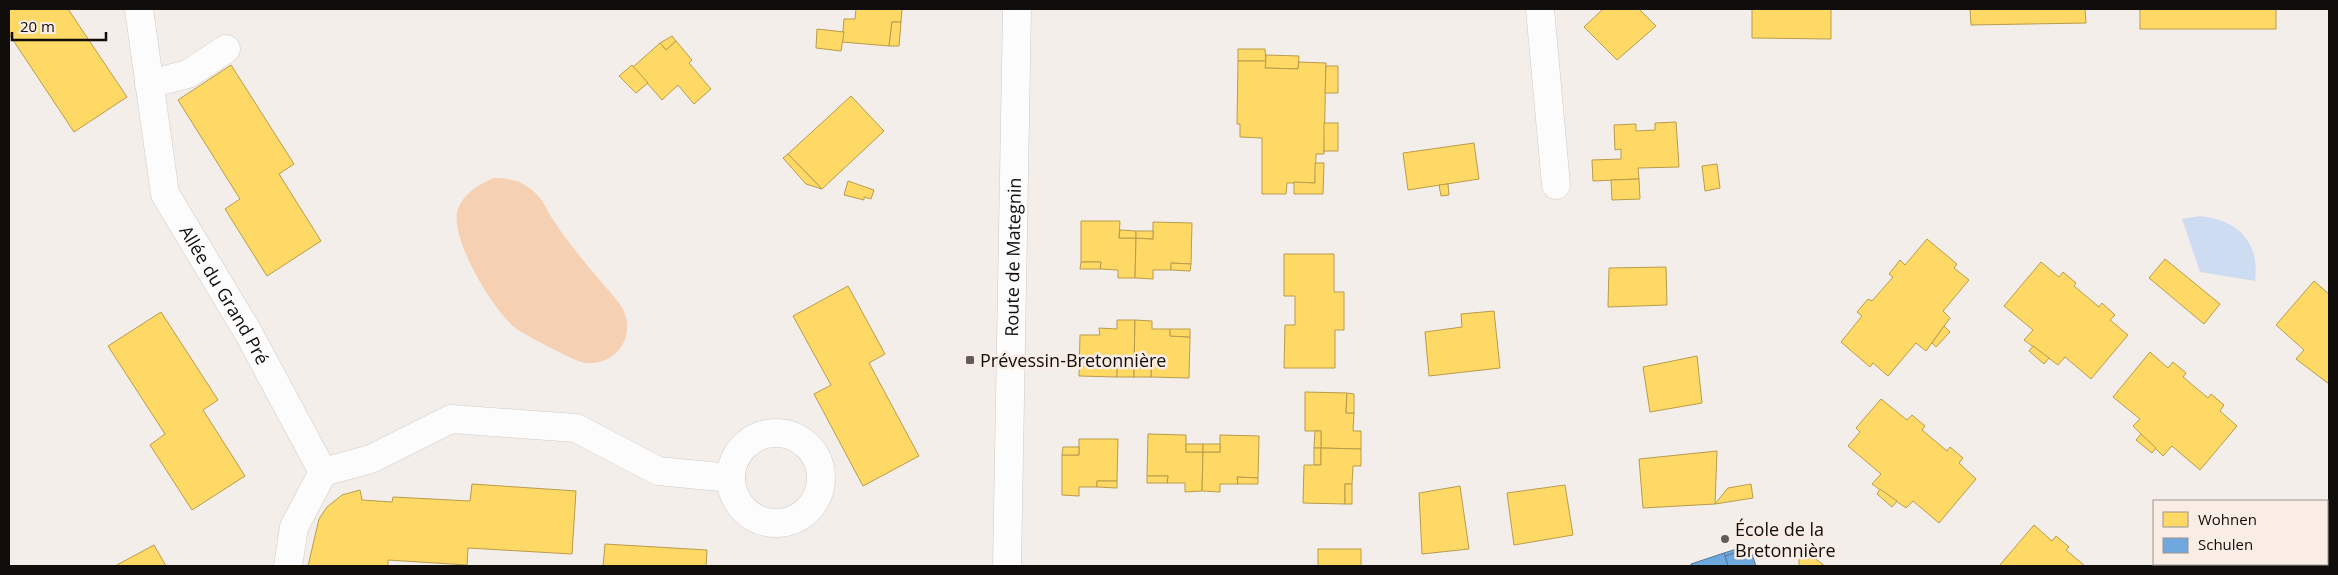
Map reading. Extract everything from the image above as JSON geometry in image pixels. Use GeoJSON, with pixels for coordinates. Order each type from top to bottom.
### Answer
{"type":"FeatureCollection","features":[{"type":"Feature","properties":{"kind":"street","name":"Allée du Grand Pré"},"geometry":{"type":"LineString","coordinates":[[139,9],[165,194],[249,334],[323,472]]}},
{"type":"Feature","properties":{"kind":"street","name":"Route de Mategnin"},"geometry":{"type":"LineString","coordinates":[[1007,566],[1017,9]]}},
{"type":"Feature","properties":{"kind":"street"},"geometry":{"type":"LineString","coordinates":[[1540,9],[1556,185]]}},
{"type":"Feature","properties":{"kind":"street"},"geometry":{"type":"LineString","coordinates":[[149,84],[188,74],[226,48]]}},
{"type":"Feature","properties":{"kind":"street"},"geometry":{"type":"LineString","coordinates":[[288,566],[294,527],[323,472],[371,459],[452,419],[576,428],[658,471],[731,478]]}},
{"type":"Feature","properties":{"kind":"shaded area"},"geometry":{"type":"Polygon","coordinates":[[[494,178],[518,182],[533,191],[543,202],[574,249],[620,304],[627,322],[625,340],[617,352],[607,359],[599,362],[581,362],[518,330],[508,321],[486,292],[467,255],[457,222],[458,209],[464,198],[478,186],[494,178]]]}},
{"type":"Feature","properties":{"kind":"water"},"geometry":{"type":"Polygon","coordinates":[[[2200,216],[2225,222],[2244,235],[2254,255],[2256,267],[2255,281],[2200,272],[2182,219],[2200,216]]]}},
{"type":"Feature","properties":{"kind":"building: Wohnen"},"geometry":{"type":"Polygon","coordinates":[[[9,9],[68,9],[127,97],[74,132],[9,34],[9,9]]]}},
{"type":"Feature","properties":{"kind":"building: Wohnen"},"geometry":{"type":"Polygon","coordinates":[[[856,9],[902,9],[901,22],[892,22],[889,46],[842,42],[844,19],[855,19],[856,9]]]}},
{"type":"Feature","properties":{"kind":"building: Wohnen"},"geometry":{"type":"Polygon","coordinates":[[[1603,9],[1639,9],[1656,26],[1617,60],[1584,27],[1603,9]]]}},
{"type":"Feature","properties":{"kind":"building: Wohnen"},"geometry":{"type":"Polygon","coordinates":[[[1752,9],[1831,9],[1831,39],[1752,38],[1752,9]]]}},
{"type":"Feature","properties":{"kind":"building: Wohnen"},"geometry":{"type":"Polygon","coordinates":[[[1970,9],[2085,9],[2086,23],[1971,25],[1970,9]]]}},
{"type":"Feature","properties":{"kind":"building: Wohnen"},"geometry":{"type":"Polygon","coordinates":[[[2140,9],[2276,9],[2276,29],[2140,29],[2140,9]]]}},
{"type":"Feature","properties":{"kind":"building: Wohnen"},"geometry":{"type":"Polygon","coordinates":[[[892,22],[901,22],[899,46],[889,46],[892,22]]]}},
{"type":"Feature","properties":{"kind":"building: Wohnen"},"geometry":{"type":"Polygon","coordinates":[[[817,29],[844,32],[841,51],[816,48],[817,29]]]}},
{"type":"Feature","properties":{"kind":"building: Wohnen"},"geometry":{"type":"Polygon","coordinates":[[[672,36],[676,41],[666,50],[660,43],[672,36]]]}},
{"type":"Feature","properties":{"kind":"building: Wohnen"},"geometry":{"type":"Polygon","coordinates":[[[676,41],[692,60],[689,63],[711,89],[694,104],[678,85],[662,100],[633,67],[660,43],[666,50],[676,41]]]}},
{"type":"Feature","properties":{"kind":"building: Wohnen"},"geometry":{"type":"Polygon","coordinates":[[[1238,49],[1265,49],[1266,61],[1238,61],[1238,49]]]}},
{"type":"Feature","properties":{"kind":"building: Wohnen"},"geometry":{"type":"Polygon","coordinates":[[[1266,55],[1299,56],[1298,69],[1265,68],[1266,55]]]}},
{"type":"Feature","properties":{"kind":"building: Wohnen"},"geometry":{"type":"Polygon","coordinates":[[[1238,61],[1266,61],[1265,68],[1298,69],[1299,62],[1326,63],[1324,154],[1316,154],[1315,183],[1287,183],[1286,194],[1262,194],[1262,138],[1240,137],[1240,124],[1237,124],[1238,61]]]}},
{"type":"Feature","properties":{"kind":"building: Wohnen"},"geometry":{"type":"Polygon","coordinates":[[[231,65],[294,164],[279,174],[321,241],[267,276],[225,209],[240,199],[178,100],[231,65]]]}},
{"type":"Feature","properties":{"kind":"building: Wohnen"},"geometry":{"type":"Polygon","coordinates":[[[632,65],[648,83],[636,93],[619,76],[632,65]]]}},
{"type":"Feature","properties":{"kind":"building: Wohnen"},"geometry":{"type":"Polygon","coordinates":[[[1326,66],[1338,66],[1338,93],[1325,93],[1326,66]]]}},
{"type":"Feature","properties":{"kind":"building: Wohnen"},"geometry":{"type":"Polygon","coordinates":[[[851,96],[884,131],[822,189],[788,154],[851,96]]]}},
{"type":"Feature","properties":{"kind":"building: Wohnen"},"geometry":{"type":"Polygon","coordinates":[[[1676,122],[1679,167],[1638,168],[1639,179],[1593,181],[1592,160],[1621,159],[1621,149],[1615,150],[1614,125],[1636,124],[1636,131],[1655,130],[1655,123],[1676,122]]]}},
{"type":"Feature","properties":{"kind":"building: Wohnen"},"geometry":{"type":"Polygon","coordinates":[[[1324,123],[1338,123],[1338,151],[1324,151],[1324,123]]]}},
{"type":"Feature","properties":{"kind":"building: Wohnen"},"geometry":{"type":"Polygon","coordinates":[[[1474,143],[1479,179],[1408,190],[1403,153],[1474,143]]]}},
{"type":"Feature","properties":{"kind":"building: Wohnen"},"geometry":{"type":"Polygon","coordinates":[[[788,154],[822,189],[806,184],[783,158],[788,154]]]}},
{"type":"Feature","properties":{"kind":"building: Wohnen"},"geometry":{"type":"Polygon","coordinates":[[[1315,163],[1324,163],[1323,194],[1294,194],[1294,182],[1315,183],[1315,163]]]}},
{"type":"Feature","properties":{"kind":"building: Wohnen"},"geometry":{"type":"Polygon","coordinates":[[[1717,164],[1720,188],[1705,191],[1702,166],[1717,164]]]}},
{"type":"Feature","properties":{"kind":"building: Wohnen"},"geometry":{"type":"Polygon","coordinates":[[[1639,179],[1640,199],[1612,200],[1611,180],[1639,179]]]}},
{"type":"Feature","properties":{"kind":"building: Wohnen"},"geometry":{"type":"Polygon","coordinates":[[[848,181],[874,190],[871,199],[864,197],[864,200],[844,195],[848,181]]]}},
{"type":"Feature","properties":{"kind":"building: Wohnen"},"geometry":{"type":"Polygon","coordinates":[[[1448,184],[1449,195],[1441,196],[1439,185],[1448,184]]]}},
{"type":"Feature","properties":{"kind":"building: Wohnen"},"geometry":{"type":"Polygon","coordinates":[[[1081,221],[1120,221],[1119,238],[1136,238],[1135,278],[1118,278],[1118,270],[1100,269],[1101,262],[1081,262],[1081,221]]]}},
{"type":"Feature","properties":{"kind":"building: Wohnen"},"geometry":{"type":"Polygon","coordinates":[[[1153,222],[1192,223],[1191,264],[1171,263],[1171,270],[1153,270],[1153,279],[1135,278],[1136,238],[1153,239],[1153,222]]]}},
{"type":"Feature","properties":{"kind":"building: Wohnen"},"geometry":{"type":"Polygon","coordinates":[[[1120,230],[1136,231],[1136,238],[1119,238],[1120,230]]]}},
{"type":"Feature","properties":{"kind":"building: Wohnen"},"geometry":{"type":"Polygon","coordinates":[[[1136,231],[1153,231],[1153,239],[1136,238],[1136,231]]]}},
{"type":"Feature","properties":{"kind":"building: Wohnen"},"geometry":{"type":"Polygon","coordinates":[[[1927,239],[1957,264],[1954,268],[1969,280],[1943,311],[1950,318],[1926,351],[1916,343],[1888,376],[1873,363],[1870,367],[1841,342],[1862,316],[1857,312],[1868,299],[1872,301],[1893,277],[1889,274],[1900,260],[1905,265],[1927,239]]]}},
{"type":"Feature","properties":{"kind":"building: Wohnen"},"geometry":{"type":"Polygon","coordinates":[[[1284,254],[1334,254],[1334,292],[1344,292],[1344,330],[1335,330],[1335,368],[1284,368],[1285,325],[1295,325],[1295,296],[1284,296],[1284,254]]]}},
{"type":"Feature","properties":{"kind":"building: Wohnen"},"geometry":{"type":"Polygon","coordinates":[[[2165,259],[2220,304],[2204,324],[2149,278],[2165,259]]]}},
{"type":"Feature","properties":{"kind":"building: Wohnen"},"geometry":{"type":"Polygon","coordinates":[[[1081,262],[1101,262],[1100,269],[1080,269],[1081,262]]]}},
{"type":"Feature","properties":{"kind":"building: Wohnen"},"geometry":{"type":"Polygon","coordinates":[[[2041,262],[2059,277],[2063,272],[2076,283],[2074,286],[2099,307],[2102,303],[2115,315],[2110,320],[2128,335],[2091,379],[2065,357],[2058,365],[2024,340],[2033,330],[2004,306],[2041,262]]]}},
{"type":"Feature","properties":{"kind":"building: Wohnen"},"geometry":{"type":"Polygon","coordinates":[[[1171,263],[1191,264],[1190,271],[1171,270],[1171,263]]]}},
{"type":"Feature","properties":{"kind":"building: Wohnen"},"geometry":{"type":"Polygon","coordinates":[[[1666,267],[1667,305],[1608,307],[1609,268],[1666,267]]]}},
{"type":"Feature","properties":{"kind":"building: Wohnen"},"geometry":{"type":"Polygon","coordinates":[[[2314,281],[2329,294],[2329,384],[2296,359],[2304,350],[2276,325],[2314,281]]]}},
{"type":"Feature","properties":{"kind":"building: Wohnen"},"geometry":{"type":"Polygon","coordinates":[[[848,286],[885,354],[869,363],[919,456],[863,486],[814,394],[831,385],[793,316],[848,286]]]}},
{"type":"Feature","properties":{"kind":"building: Wohnen"},"geometry":{"type":"Polygon","coordinates":[[[1494,311],[1500,368],[1429,376],[1425,332],[1462,327],[1461,314],[1494,311]]]}},
{"type":"Feature","properties":{"kind":"building: Wohnen"},"geometry":{"type":"Polygon","coordinates":[[[161,312],[218,400],[203,410],[245,476],[192,510],[150,445],[165,434],[108,346],[161,312]]]}},
{"type":"Feature","properties":{"kind":"building: Wohnen"},"geometry":{"type":"Polygon","coordinates":[[[1117,320],[1135,320],[1134,368],[1117,368],[1117,377],[1079,376],[1080,335],[1100,335],[1099,328],[1117,329],[1117,320]]]}},
{"type":"Feature","properties":{"kind":"building: Wohnen"},"geometry":{"type":"Polygon","coordinates":[[[1135,320],[1152,321],[1152,329],[1170,329],[1170,336],[1190,337],[1189,378],[1151,377],[1151,368],[1134,368],[1135,320]]]}},
{"type":"Feature","properties":{"kind":"building: Wohnen"},"geometry":{"type":"Polygon","coordinates":[[[1944,326],[1950,332],[1936,347],[1932,343],[1944,326]]]}},
{"type":"Feature","properties":{"kind":"building: Wohnen"},"geometry":{"type":"Polygon","coordinates":[[[1170,329],[1190,329],[1190,337],[1170,336],[1170,329]]]}},
{"type":"Feature","properties":{"kind":"building: Wohnen"},"geometry":{"type":"Polygon","coordinates":[[[2033,346],[2049,358],[2044,364],[2029,351],[2033,346]]]}},
{"type":"Feature","properties":{"kind":"building: Wohnen"},"geometry":{"type":"Polygon","coordinates":[[[2150,352],[2168,368],[2173,362],[2186,373],[2183,377],[2208,398],[2211,394],[2224,405],[2220,411],[2237,426],[2200,470],[2172,446],[2163,456],[2133,426],[2140,419],[2113,397],[2150,352]]]}},
{"type":"Feature","properties":{"kind":"building: Wohnen"},"geometry":{"type":"Polygon","coordinates":[[[1697,356],[1702,403],[1650,412],[1643,367],[1697,356]]]}},
{"type":"Feature","properties":{"kind":"building: Wohnen"},"geometry":{"type":"Polygon","coordinates":[[[1117,368],[1134,368],[1134,377],[1117,377],[1117,368]]]}},
{"type":"Feature","properties":{"kind":"building: Wohnen"},"geometry":{"type":"Polygon","coordinates":[[[1134,368],[1151,368],[1151,377],[1134,377],[1134,368]]]}},
{"type":"Feature","properties":{"kind":"building: Wohnen"},"geometry":{"type":"Polygon","coordinates":[[[1305,392],[1347,393],[1346,413],[1354,413],[1353,431],[1361,431],[1361,449],[1321,448],[1321,431],[1305,431],[1305,392]]]}},
{"type":"Feature","properties":{"kind":"building: Wohnen"},"geometry":{"type":"Polygon","coordinates":[[[1347,393],[1354,394],[1354,413],[1346,413],[1347,393]]]}},
{"type":"Feature","properties":{"kind":"building: Wohnen"},"geometry":{"type":"Polygon","coordinates":[[[1881,399],[1907,420],[1912,415],[1925,426],[1922,430],[1947,451],[1950,447],[1963,458],[1959,463],[1976,479],[1939,523],[1913,501],[1906,508],[1872,484],[1881,474],[1848,446],[1860,432],[1856,428],[1881,399]]]}},
{"type":"Feature","properties":{"kind":"building: Wohnen"},"geometry":{"type":"Polygon","coordinates":[[[1315,431],[1321,431],[1321,448],[1314,448],[1315,431]]]}},
{"type":"Feature","properties":{"kind":"building: Wohnen"},"geometry":{"type":"Polygon","coordinates":[[[1148,434],[1186,435],[1186,452],[1203,452],[1202,491],[1185,492],[1185,483],[1167,483],[1168,476],[1147,476],[1148,434]]]}},
{"type":"Feature","properties":{"kind":"building: Wohnen"},"geometry":{"type":"Polygon","coordinates":[[[2141,434],[2156,448],[2152,453],[2136,440],[2141,434]]]}},
{"type":"Feature","properties":{"kind":"building: Wohnen"},"geometry":{"type":"Polygon","coordinates":[[[1220,435],[1259,436],[1258,478],[1237,477],[1238,484],[1220,484],[1220,492],[1202,491],[1203,452],[1220,452],[1220,435]]]}},
{"type":"Feature","properties":{"kind":"building: Wohnen"},"geometry":{"type":"Polygon","coordinates":[[[1079,439],[1118,439],[1117,481],[1097,481],[1097,487],[1079,487],[1079,496],[1062,495],[1062,455],[1079,455],[1079,439]]]}},
{"type":"Feature","properties":{"kind":"building: Wohnen"},"geometry":{"type":"Polygon","coordinates":[[[1186,444],[1203,444],[1203,452],[1186,452],[1186,444]]]}},
{"type":"Feature","properties":{"kind":"building: Wohnen"},"geometry":{"type":"Polygon","coordinates":[[[1203,444],[1220,444],[1220,452],[1203,452],[1203,444]]]}},
{"type":"Feature","properties":{"kind":"building: Wohnen"},"geometry":{"type":"Polygon","coordinates":[[[1063,447],[1079,447],[1079,455],[1062,455],[1063,447]]]}},
{"type":"Feature","properties":{"kind":"building: Wohnen"},"geometry":{"type":"Polygon","coordinates":[[[1314,448],[1321,448],[1321,465],[1314,465],[1314,448]]]}},
{"type":"Feature","properties":{"kind":"building: Wohnen"},"geometry":{"type":"Polygon","coordinates":[[[1321,448],[1361,449],[1361,466],[1353,466],[1352,484],[1345,484],[1345,504],[1303,503],[1304,465],[1321,465],[1321,448]]]}},
{"type":"Feature","properties":{"kind":"building: Wohnen"},"geometry":{"type":"Polygon","coordinates":[[[1717,451],[1715,504],[1643,508],[1639,459],[1717,451]]]}},
{"type":"Feature","properties":{"kind":"building: Wohnen"},"geometry":{"type":"Polygon","coordinates":[[[1147,476],[1168,476],[1167,483],[1147,483],[1147,476]]]}},
{"type":"Feature","properties":{"kind":"building: Wohnen"},"geometry":{"type":"Polygon","coordinates":[[[1237,477],[1258,478],[1258,484],[1238,484],[1237,477]]]}},
{"type":"Feature","properties":{"kind":"building: Wohnen"},"geometry":{"type":"Polygon","coordinates":[[[1097,481],[1117,481],[1117,488],[1097,487],[1097,481]]]}},
{"type":"Feature","properties":{"kind":"building: Wohnen"},"geometry":{"type":"Polygon","coordinates":[[[472,484],[576,491],[572,554],[468,548],[467,565],[388,560],[388,566],[308,566],[319,519],[327,507],[342,495],[360,490],[362,500],[392,502],[393,497],[470,501],[472,484]]]}},
{"type":"Feature","properties":{"kind":"building: Wohnen"},"geometry":{"type":"Polygon","coordinates":[[[1345,484],[1352,484],[1352,504],[1345,504],[1345,484]]]}},
{"type":"Feature","properties":{"kind":"building: Wohnen"},"geometry":{"type":"Polygon","coordinates":[[[1751,484],[1753,498],[1715,504],[1728,488],[1751,484]]]}},
{"type":"Feature","properties":{"kind":"building: Wohnen"},"geometry":{"type":"Polygon","coordinates":[[[1565,485],[1573,535],[1514,545],[1507,493],[1565,485]]]}},
{"type":"Feature","properties":{"kind":"building: Wohnen"},"geometry":{"type":"Polygon","coordinates":[[[1460,486],[1469,549],[1422,554],[1419,493],[1460,486]]]}},
{"type":"Feature","properties":{"kind":"building: Wohnen"},"geometry":{"type":"Polygon","coordinates":[[[1880,489],[1897,501],[1892,507],[1877,494],[1880,489]]]}},
{"type":"Feature","properties":{"kind":"building: Wohnen"},"geometry":{"type":"Polygon","coordinates":[[[2034,525],[2052,541],[2056,536],[2069,547],[2066,550],[2085,566],[1999,566],[2034,525]]]}},
{"type":"Feature","properties":{"kind":"building: Wohnen"},"geometry":{"type":"Polygon","coordinates":[[[605,544],[707,550],[706,566],[603,566],[605,544]]]}},
{"type":"Feature","properties":{"kind":"building: Wohnen"},"geometry":{"type":"Polygon","coordinates":[[[154,545],[166,566],[115,566],[154,545]]]}},
{"type":"Feature","properties":{"kind":"building: Wohnen"},"geometry":{"type":"Polygon","coordinates":[[[1318,549],[1361,549],[1361,566],[1318,566],[1318,549]]]}},
{"type":"Feature","properties":{"kind":"building: Wohnen"},"geometry":{"type":"Polygon","coordinates":[[[1805,551],[1825,566],[1799,566],[1799,559],[1805,551]]]}},
{"type":"Feature","properties":{"kind":"building: Schulen"},"geometry":{"type":"Polygon","coordinates":[[[1749,545],[1750,548],[1725,556],[1724,553],[1749,545]]]}},
{"type":"Feature","properties":{"kind":"building: Schulen"},"geometry":{"type":"Polygon","coordinates":[[[1750,548],[1756,566],[1728,566],[1725,556],[1750,548]]]}},
{"type":"Feature","properties":{"kind":"building: Schulen"},"geometry":{"type":"Polygon","coordinates":[[[1724,553],[1728,566],[1691,566],[1691,564],[1724,553]]]}},
{"type":"Feature","properties":{"kind":"place","name":"Prévessin-Bretonnière"},"geometry":{"type":"Point","coordinates":[970,360]}},
{"type":"Feature","properties":{"kind":"place","name":"École de la Bretonnière"},"geometry":{"type":"Point","coordinates":[1725,539]}}]}
